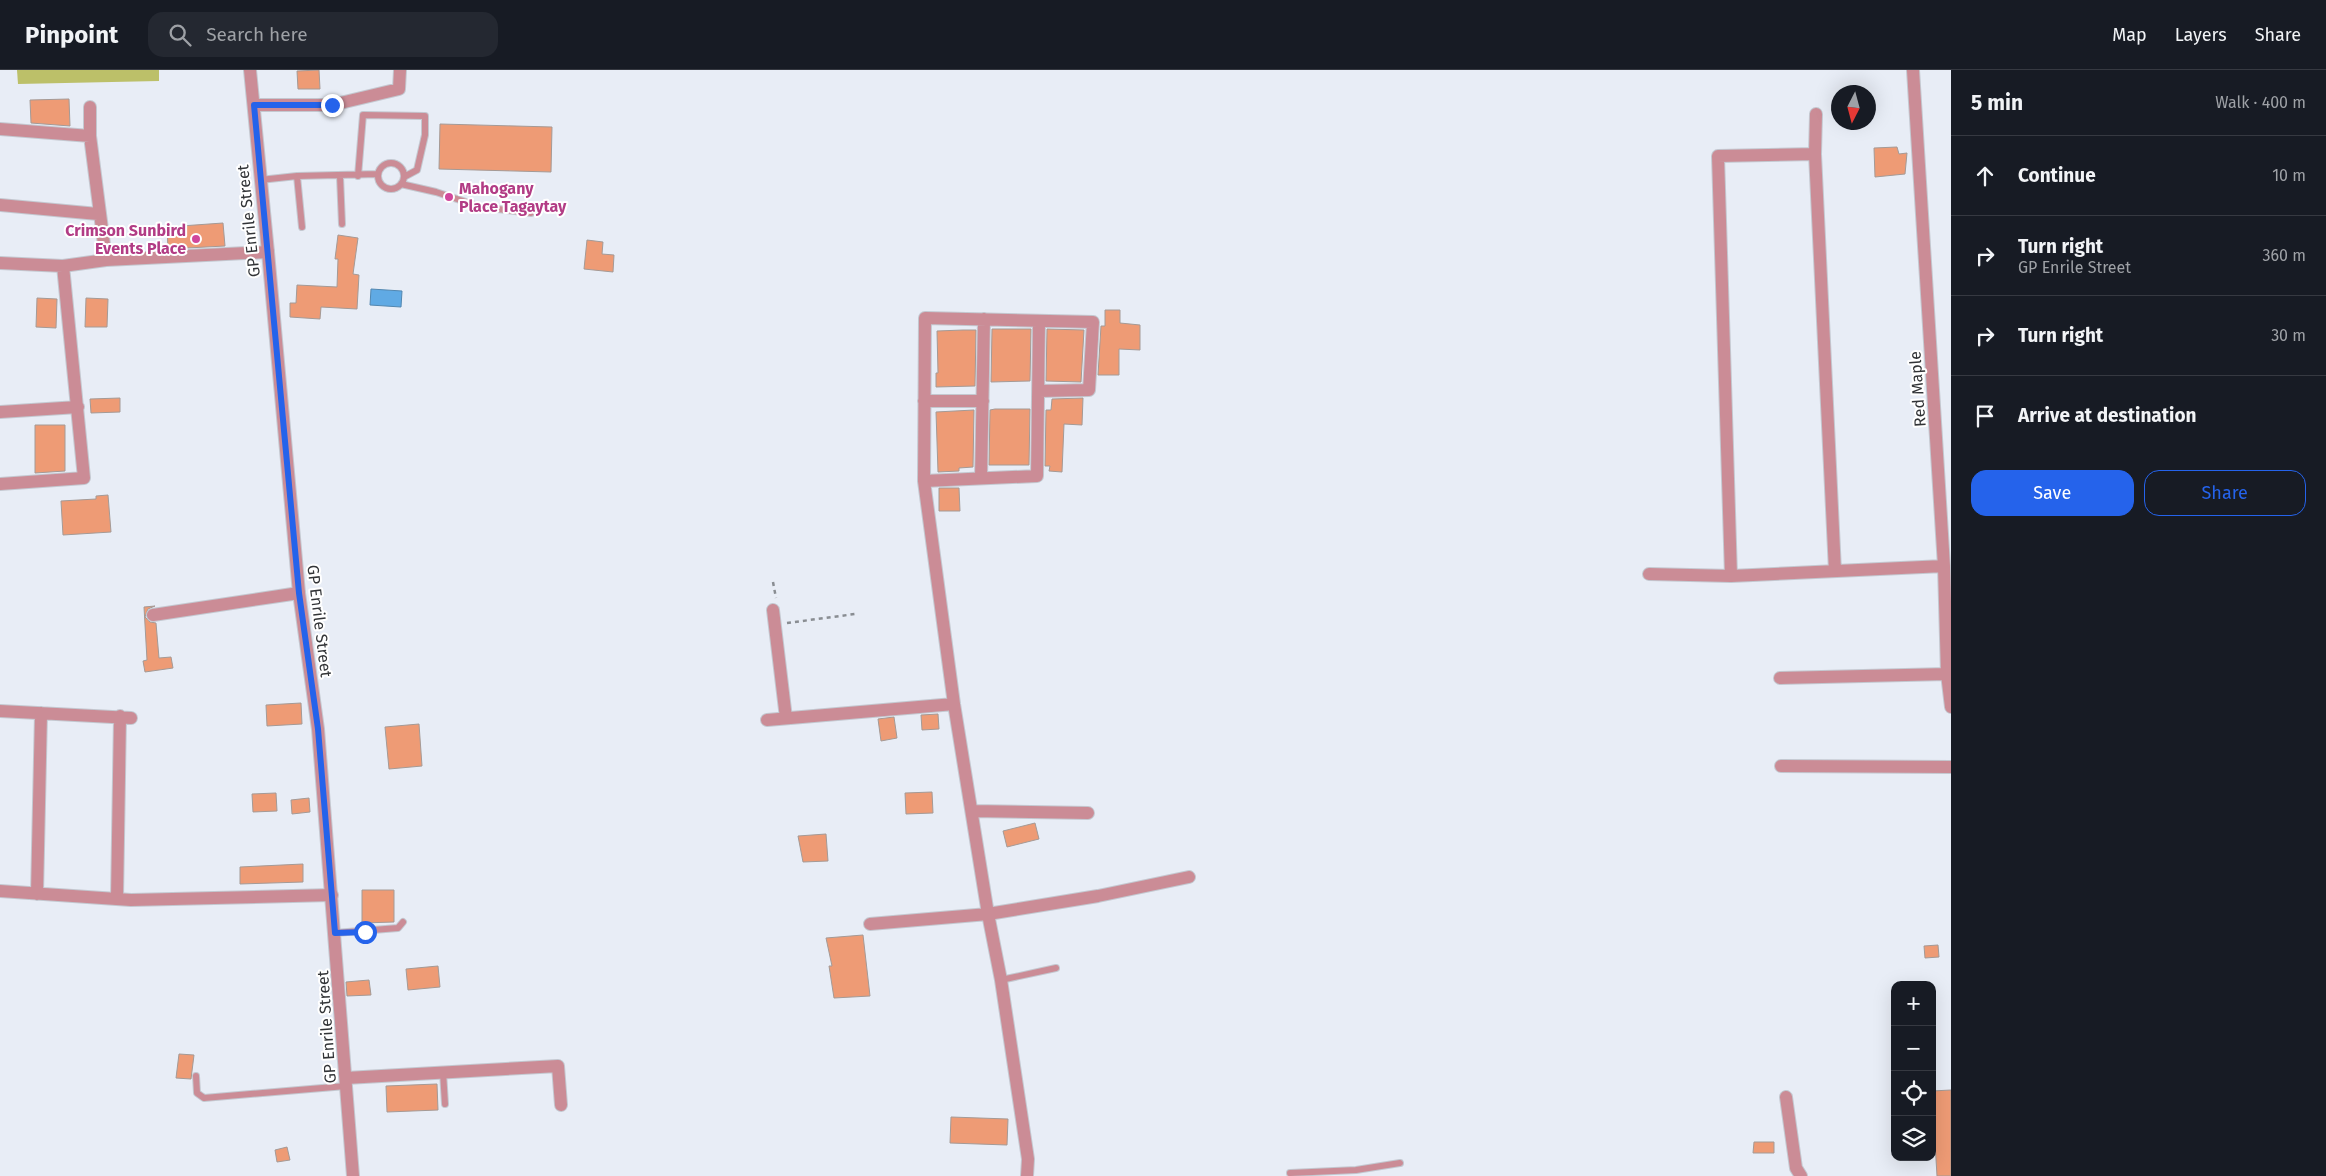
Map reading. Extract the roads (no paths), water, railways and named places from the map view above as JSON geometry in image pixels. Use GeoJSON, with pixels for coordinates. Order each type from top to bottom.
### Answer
{"type":"FeatureCollection","features":[{"type":"Feature","properties":{"kind":"street","name":"GP Enrile Street"},"geometry":{"type":"LineString","coordinates":[[250,70],[299,593],[318,729],[353,1176]]}},
{"type":"Feature","properties":{"kind":"street"},"geometry":{"type":"LineString","coordinates":[[254,105],[332,105],[400,89],[400,70]]}},
{"type":"Feature","properties":{"kind":"street","name":"Red Maple"},"geometry":{"type":"LineString","coordinates":[[1913,70],[1944,566],[1947,674],[1951,707]]}},
{"type":"Feature","properties":{"kind":"street"},"geometry":{"type":"LineString","coordinates":[[90,106],[90,136],[98,214],[106,260]]}},
{"type":"Feature","properties":{"kind":"street"},"geometry":{"type":"LineString","coordinates":[[1816,114],[1815,154],[1835,571]]}},
{"type":"Feature","properties":{"kind":"street"},"geometry":{"type":"LineString","coordinates":[[0,129],[90,136]]}},
{"type":"Feature","properties":{"kind":"street"},"geometry":{"type":"LineString","coordinates":[[1731,576],[1718,156],[1815,154]]}},
{"type":"Feature","properties":{"kind":"street"},"geometry":{"type":"LineString","coordinates":[[0,205],[98,214]]}},
{"type":"Feature","properties":{"kind":"street"},"geometry":{"type":"LineString","coordinates":[[0,263],[63,266],[106,260],[268,252]]}},
{"type":"Feature","properties":{"kind":"street"},"geometry":{"type":"LineString","coordinates":[[0,484],[84,478],[63,266]]}},
{"type":"Feature","properties":{"kind":"street"},"geometry":{"type":"LineString","coordinates":[[1027,1176],[1028,1159],[1001,980],[988,914],[954,704],[924,481],[925,318],[1093,322],[1089,390],[1039,391]]}},
{"type":"Feature","properties":{"kind":"street"},"geometry":{"type":"LineString","coordinates":[[981,478],[984,319]]}},
{"type":"Feature","properties":{"kind":"street"},"geometry":{"type":"LineString","coordinates":[[924,481],[1037,476],[1040,321]]}},
{"type":"Feature","properties":{"kind":"street"},"geometry":{"type":"LineString","coordinates":[[924,402],[983,401]]}},
{"type":"Feature","properties":{"kind":"street"},"geometry":{"type":"LineString","coordinates":[[0,412],[78,407]]}},
{"type":"Feature","properties":{"kind":"street"},"geometry":{"type":"LineString","coordinates":[[1649,574],[1731,576],[1944,566]]}},
{"type":"Feature","properties":{"kind":"street"},"geometry":{"type":"LineString","coordinates":[[153,615],[299,593]]}},
{"type":"Feature","properties":{"kind":"street"},"geometry":{"type":"LineString","coordinates":[[773,610],[786,718]]}},
{"type":"Feature","properties":{"kind":"street"},"geometry":{"type":"LineString","coordinates":[[1780,678],[1947,674]]}},
{"type":"Feature","properties":{"kind":"street"},"geometry":{"type":"LineString","coordinates":[[767,720],[954,704]]}},
{"type":"Feature","properties":{"kind":"street"},"geometry":{"type":"LineString","coordinates":[[0,712],[126,717],[117,899]]}},
{"type":"Feature","properties":{"kind":"street"},"geometry":{"type":"LineString","coordinates":[[37,894],[41,713]]}},
{"type":"Feature","properties":{"kind":"street"},"geometry":{"type":"LineString","coordinates":[[1781,766],[1951,768]]}},
{"type":"Feature","properties":{"kind":"street"},"geometry":{"type":"LineString","coordinates":[[972,811],[1088,813]]}},
{"type":"Feature","properties":{"kind":"street"},"geometry":{"type":"LineString","coordinates":[[870,924],[988,914],[1098,896],[1189,877]]}},
{"type":"Feature","properties":{"kind":"street"},"geometry":{"type":"LineString","coordinates":[[0,891],[117,899],[332,895]]}},
{"type":"Feature","properties":{"kind":"street"},"geometry":{"type":"LineString","coordinates":[[346,1082],[443,1072],[558,1066],[560,1105]]}},
{"type":"Feature","properties":{"kind":"street"},"geometry":{"type":"LineString","coordinates":[[1786,1097],[1796,1168],[1801,1176]]}},
{"type":"Feature","properties":{"kind":"lane"},"geometry":{"type":"LineString","coordinates":[[358,176],[363,115],[425,116],[425,135],[416,170],[404,177],[401,184],[394,188],[386,188],[379,182],[378,174],[381,167],[388,163],[396,163],[402,169],[404,177]]}},
{"type":"Feature","properties":{"kind":"lane"},"geometry":{"type":"LineString","coordinates":[[260,180],[297,176],[358,176],[378,174]]}},
{"type":"Feature","properties":{"kind":"lane"},"geometry":{"type":"LineString","coordinates":[[297,176],[302,226]]}},
{"type":"Feature","properties":{"kind":"lane"},"geometry":{"type":"LineString","coordinates":[[340,176],[342,224]]}},
{"type":"Feature","properties":{"kind":"lane"},"geometry":{"type":"LineString","coordinates":[[401,184],[436,192],[482,207],[530,213]]}},
{"type":"Feature","properties":{"kind":"lane"},"geometry":{"type":"LineString","coordinates":[[335,933],[388,930],[398,928],[403,922]]}},
{"type":"Feature","properties":{"kind":"lane"},"geometry":{"type":"LineString","coordinates":[[1001,980],[1056,968]]}},
{"type":"Feature","properties":{"kind":"lane"},"geometry":{"type":"LineString","coordinates":[[443,1072],[445,1104]]}},
{"type":"Feature","properties":{"kind":"lane"},"geometry":{"type":"LineString","coordinates":[[196,1076],[197,1093],[204,1098],[346,1082]]}},
{"type":"Feature","properties":{"kind":"lane"},"geometry":{"type":"LineString","coordinates":[[1290,1173],[1357,1173],[1400,1163]]}},
{"type":"Feature","properties":{"kind":"water"},"geometry":{"type":"Polygon","coordinates":[[[371,289],[402,291],[401,307],[370,305],[371,289]]]}},
{"type":"Feature","properties":{"kind":"place","name":"Mahogany Place Tagaytay"},"geometry":{"type":"Point","coordinates":[449,197]}},
{"type":"Feature","properties":{"kind":"place","name":"Crimson Sunbird Events Place"},"geometry":{"type":"Point","coordinates":[196,239]}}]}
